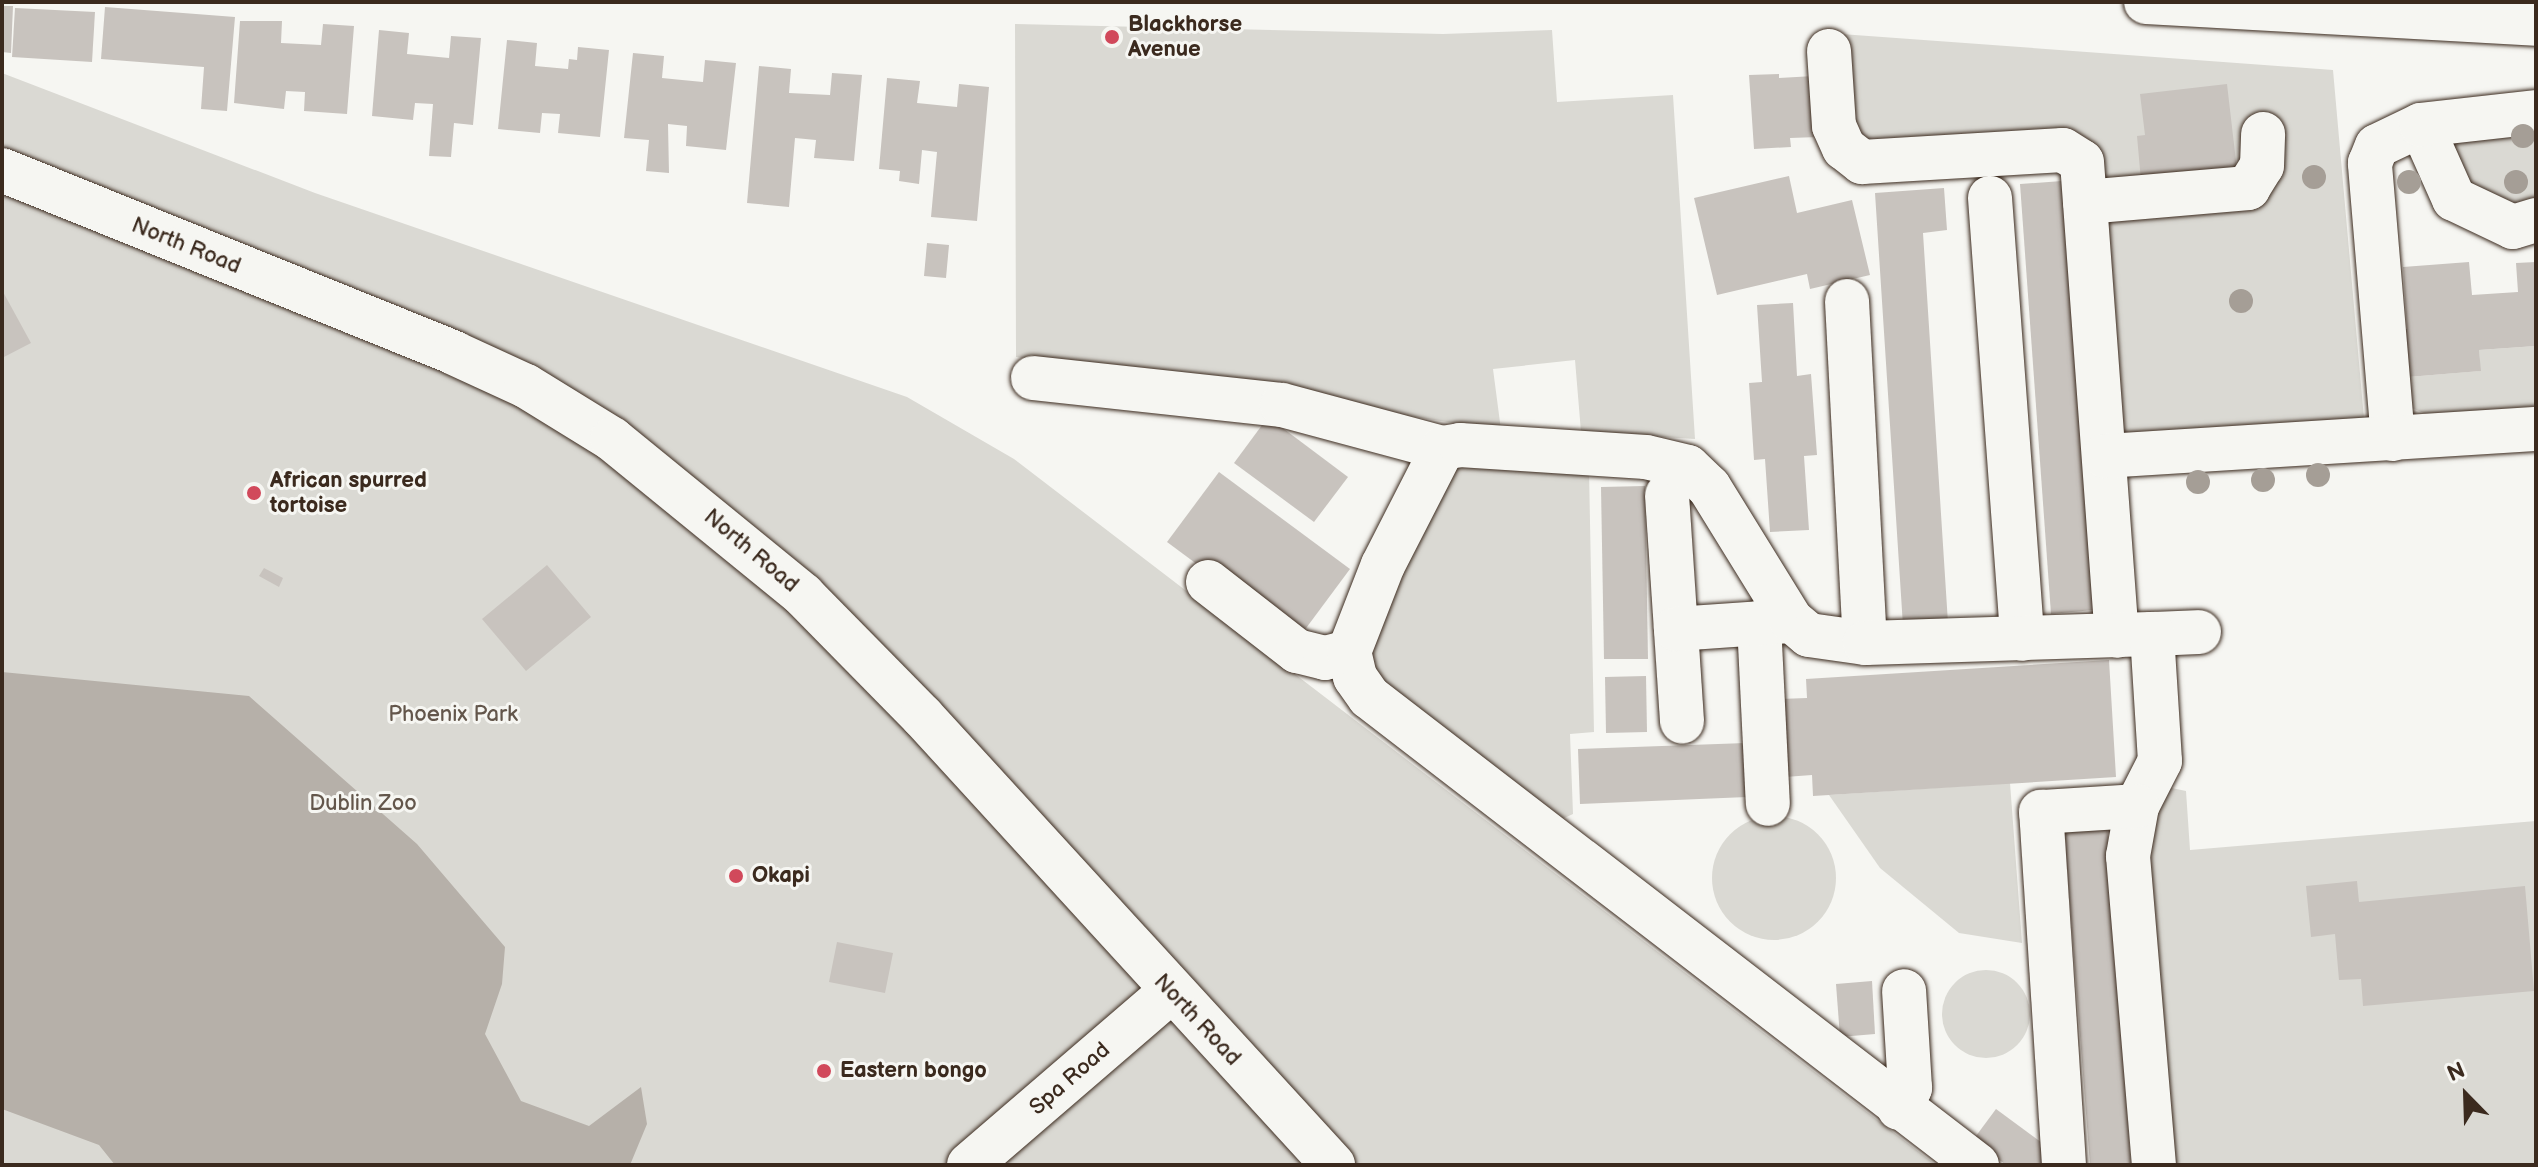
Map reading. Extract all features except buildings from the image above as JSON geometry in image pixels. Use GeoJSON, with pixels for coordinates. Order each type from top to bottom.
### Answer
{"type":"FeatureCollection","features":[{"type":"Feature","properties":{"kind":"street"},"geometry":{"type":"LineString","coordinates":[[2146,2],[2536,24]]}},
{"type":"Feature","properties":{"kind":"street"},"geometry":{"type":"LineString","coordinates":[[1829,51],[1834,126],[1844,148],[1862,162],[2063,150],[2082,162],[2105,456],[2134,635],[2160,761],[2137,806],[2128,856],[2154,1165]]}},
{"type":"Feature","properties":{"kind":"street"},"geometry":{"type":"LineString","coordinates":[[2393,439],[2370,163],[2377,146],[2421,125],[2536,112]]}},
{"type":"Feature","properties":{"kind":"street"},"geometry":{"type":"LineString","coordinates":[[2421,125],[2454,199],[2513,227],[2536,220]]}},
{"type":"Feature","properties":{"kind":"street"},"geometry":{"type":"LineString","coordinates":[[2085,202],[2248,188],[2262,166],[2263,134]]}},
{"type":"Feature","properties":{"kind":"street","name":"North Road"},"geometry":{"type":"LineString","coordinates":[[2,170],[454,353],[526,386],[612,439],[803,595],[922,716],[1170,992],[1333,1165]]}},
{"type":"Feature","properties":{"kind":"street"},"geometry":{"type":"LineString","coordinates":[[1990,198],[2022,639]]}},
{"type":"Feature","properties":{"kind":"street"},"geometry":{"type":"LineString","coordinates":[[1847,301],[1865,643]]}},
{"type":"Feature","properties":{"kind":"street"},"geometry":{"type":"LineString","coordinates":[[1033,378],[1282,405],[1443,448],[1460,445],[1646,457],[1688,467],[1709,487],[1775,622],[1768,804]]}},
{"type":"Feature","properties":{"kind":"street"},"geometry":{"type":"LineString","coordinates":[[2105,456],[2536,429]]}},
{"type":"Feature","properties":{"kind":"street"},"geometry":{"type":"LineString","coordinates":[[1443,448],[1383,565],[1349,652],[1355,677],[1369,697],[1899,1108],[1977,1165]]}},
{"type":"Feature","properties":{"kind":"street"},"geometry":{"type":"LineString","coordinates":[[1667,495],[1682,722]]}},
{"type":"Feature","properties":{"kind":"street"},"geometry":{"type":"LineString","coordinates":[[1208,582],[1297,651],[1325,658],[1349,652]]}},
{"type":"Feature","properties":{"kind":"street"},"geometry":{"type":"LineString","coordinates":[[1676,629],[1775,622],[1809,635],[1865,643],[2199,632]]}},
{"type":"Feature","properties":{"kind":"street"},"geometry":{"type":"LineString","coordinates":[[2064,1165],[2041,812],[2137,806]]}},
{"type":"Feature","properties":{"kind":"street"},"geometry":{"type":"LineString","coordinates":[[1899,1108],[1910,1088],[1904,991]]}},
{"type":"Feature","properties":{"kind":"street","name":"Spa Road"},"geometry":{"type":"LineString","coordinates":[[969,1165],[1170,992]]}},
{"type":"Feature","properties":{"kind":"green space"},"geometry":{"type":"Polygon","coordinates":[[[1015,24],[1443,34],[1552,30],[1557,102],[1673,95],[1695,439],[1581,432],[1575,360],[1493,369],[1501,430],[1016,357],[1015,24]]]}},
{"type":"Feature","properties":{"kind":"green space"},"geometry":{"type":"Polygon","coordinates":[[[1841,34],[2333,70],[2366,441],[2105,456],[2082,162],[1862,162],[1841,34]]]}},
{"type":"Feature","properties":{"kind":"green space","name":"Phoenix Park"},"geometry":{"type":"Polygon","coordinates":[[[2,73],[315,193],[907,397],[1014,459],[1936,1165],[2,1165],[2,73]]]}},
{"type":"Feature","properties":{"kind":"green space"},"geometry":{"type":"Polygon","coordinates":[[[2536,120],[2536,202],[2530,207],[2488,199],[2456,177],[2435,135],[2536,120]]]}},
{"type":"Feature","properties":{"kind":"green space"},"geometry":{"type":"Polygon","coordinates":[[[2536,346],[2536,406],[2429,415],[2409,407],[2408,377],[2480,371],[2479,350],[2536,346]]]}},
{"type":"Feature","properties":{"kind":"green space"},"geometry":{"type":"Polygon","coordinates":[[[1449,466],[1589,469],[1594,732],[1570,734],[1573,814],[1560,820],[1364,668],[1449,466]]]}},
{"type":"Feature","properties":{"kind":"green space"},"geometry":{"type":"Polygon","coordinates":[[[2010,783],[2022,943],[1959,933],[1880,868],[1829,795],[2010,783]]]}},
{"type":"Feature","properties":{"kind":"green space"},"geometry":{"type":"Polygon","coordinates":[[[2167,787],[2186,791],[2190,850],[2536,821],[2536,1165],[2175,1165],[2142,833],[2167,787]]]}},
{"type":"Feature","properties":{"kind":"green space"},"geometry":{"type":"Polygon","coordinates":[[[1774,816],[1798,820],[1818,834],[1832,854],[1836,878],[1832,902],[1818,922],[1798,936],[1774,940],[1750,936],[1730,922],[1716,902],[1712,878],[1716,854],[1730,834],[1750,820],[1774,816]]]}},
{"type":"Feature","properties":{"kind":"green space"},"geometry":{"type":"Polygon","coordinates":[[[1986,970],[2003,974],[2017,983],[2026,997],[2030,1014],[2026,1031],[2017,1045],[2003,1054],[1986,1058],[1969,1054],[1955,1045],[1946,1031],[1942,1014],[1946,997],[1955,983],[1969,974],[1986,970]]]}},
{"type":"Feature","properties":{"kind":"shaded area"},"geometry":{"type":"Polygon","coordinates":[[[2,672],[249,696],[417,844],[505,947],[502,984],[485,1034],[521,1101],[589,1126],[641,1087],[647,1124],[630,1165],[115,1165],[99,1145],[2,1109],[2,672]]]}},
{"type":"Feature","properties":{"kind":"place","name":"Blackhorse Avenue"},"geometry":{"type":"Point","coordinates":[1112,37]}},
{"type":"Feature","properties":{"kind":"place","name":"African spurred tortoise"},"geometry":{"type":"Point","coordinates":[254,493]}},
{"type":"Feature","properties":{"kind":"place","name":"Okapi"},"geometry":{"type":"Point","coordinates":[736,876]}},
{"type":"Feature","properties":{"kind":"place","name":"Eastern bongo"},"geometry":{"type":"Point","coordinates":[824,1071]}},
{"type":"Feature","properties":{"kind":"park label","name":"Dublin Zoo"},"geometry":{"type":"Point","coordinates":[363,804]}}]}
